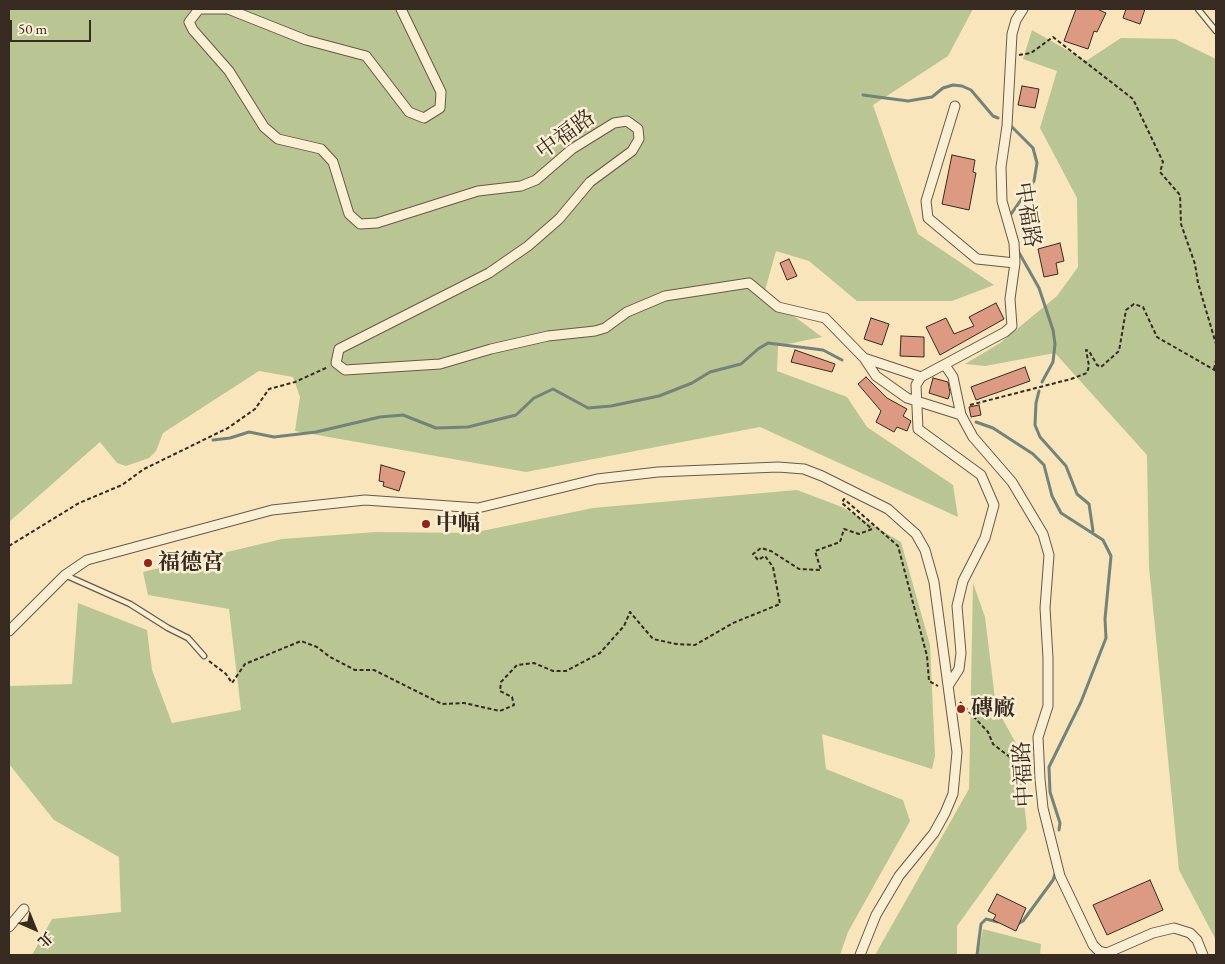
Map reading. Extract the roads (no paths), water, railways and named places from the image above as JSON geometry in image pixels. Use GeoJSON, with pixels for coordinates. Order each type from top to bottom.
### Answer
{"type":"FeatureCollection","features":[{"type":"Feature","properties":{"kind":"street","name":"中福路"},"geometry":{"type":"LineString","coordinates":[[401,9],[441,92],[440,108],[424,118],[409,112],[366,56],[306,40],[228,9],[199,9],[189,22],[193,30],[229,71],[264,127],[278,139],[321,149],[333,162],[349,214],[360,224],[377,223],[478,191],[522,186],[536,180],[572,149],[614,123],[627,122],[638,129],[638,140],[632,151],[590,182],[559,219],[528,246],[489,273],[340,349],[336,363],[345,370],[440,364],[491,349],[548,336],[595,331],[605,328],[627,312],[665,296],[749,283],[778,307],[825,318],[864,358]]}},
{"type":"Feature","properties":{"kind":"street","name":"中福路"},"geometry":{"type":"LineString","coordinates":[[921,377],[1005,332],[1012,326],[1010,299],[1015,264],[1014,243],[1002,201],[1001,167],[1007,126],[1014,27],[1023,9]]}},
{"type":"Feature","properties":{"kind":"street"},"geometry":{"type":"LineString","coordinates":[[955,106],[926,201],[928,218],[977,258],[1015,264]]}},
{"type":"Feature","properties":{"kind":"street"},"geometry":{"type":"LineString","coordinates":[[864,358],[921,377],[916,385],[918,429],[981,474],[994,505],[985,538],[963,581],[957,606],[959,669],[949,689]]}},
{"type":"Feature","properties":{"kind":"street"},"geometry":{"type":"LineString","coordinates":[[864,358],[876,376],[907,398],[961,411]]}},
{"type":"Feature","properties":{"kind":"street","name":"中福路"},"geometry":{"type":"LineString","coordinates":[[945,364],[953,376],[961,411],[973,437],[1012,482],[1043,534],[1049,556],[1045,608],[1048,706],[1038,737],[1043,808],[1060,876],[1093,945],[1099,951],[1107,953],[1153,932],[1174,928],[1190,933],[1197,940],[1203,955]]}},
{"type":"Feature","properties":{"kind":"street"},"geometry":{"type":"LineString","coordinates":[[9,631],[65,575],[88,560],[272,510],[365,500],[478,508],[596,480],[658,472],[778,467],[804,469],[888,509],[916,534],[925,550],[934,582],[949,689],[956,752],[953,794],[946,813],[934,833],[898,876],[876,915],[860,955]]}},
{"type":"Feature","properties":{"kind":"street"},"geometry":{"type":"LineString","coordinates":[[9,927],[24,909]]}},
{"type":"Feature","properties":{"kind":"lane"},"geometry":{"type":"LineString","coordinates":[[1198,9],[1216,31]]}},
{"type":"Feature","properties":{"kind":"lane"},"geometry":{"type":"LineString","coordinates":[[65,575],[130,604],[188,638],[204,656]]}},
{"type":"Feature","properties":{"kind":"waterway"},"geometry":{"type":"LineString","coordinates":[[863,95],[908,101],[932,97],[943,88],[953,85],[962,86],[971,90],[993,116],[998,118]]}},
{"type":"Feature","properties":{"kind":"waterway"},"geometry":{"type":"LineString","coordinates":[[1009,217],[1034,181],[1037,163],[1033,148],[1011,126]]}},
{"type":"Feature","properties":{"kind":"waterway"},"geometry":{"type":"LineString","coordinates":[[1017,249],[1039,288],[1053,330],[1055,344],[1053,362],[1042,382]]}},
{"type":"Feature","properties":{"kind":"waterway"},"geometry":{"type":"LineString","coordinates":[[213,440],[230,438],[249,432],[274,437],[316,432],[380,417],[403,415],[436,428],[468,427],[516,415],[534,398],[553,389],[588,408],[611,406],[659,396],[692,383],[710,372],[741,364],[768,343],[823,350],[842,360]]}},
{"type":"Feature","properties":{"kind":"waterway"},"geometry":{"type":"LineString","coordinates":[[1039,391],[1036,403],[1035,425],[1040,437],[1066,466],[1077,494],[1089,504],[1093,531]]}},
{"type":"Feature","properties":{"kind":"waterway"},"geometry":{"type":"LineString","coordinates":[[976,422],[993,428],[1033,454],[1044,465],[1052,496],[1061,513],[1103,540],[1111,556],[1105,619],[1106,638],[1081,702],[1049,767],[1050,792],[1060,823],[1059,830]]}},
{"type":"Feature","properties":{"kind":"waterway"},"geometry":{"type":"LineString","coordinates":[[1016,925],[1023,921],[1053,880],[1056,871]]}},
{"type":"Feature","properties":{"kind":"waterway"},"geometry":{"type":"LineString","coordinates":[[977,955],[981,924],[986,919],[998,922]]}},
{"type":"Feature","properties":{"kind":"place","name":"中幅"},"geometry":{"type":"Point","coordinates":[426,524]}},
{"type":"Feature","properties":{"kind":"place","name":"福德宮"},"geometry":{"type":"Point","coordinates":[148,563]}},
{"type":"Feature","properties":{"kind":"place","name":"磚廠"},"geometry":{"type":"Point","coordinates":[961,709]}}]}
